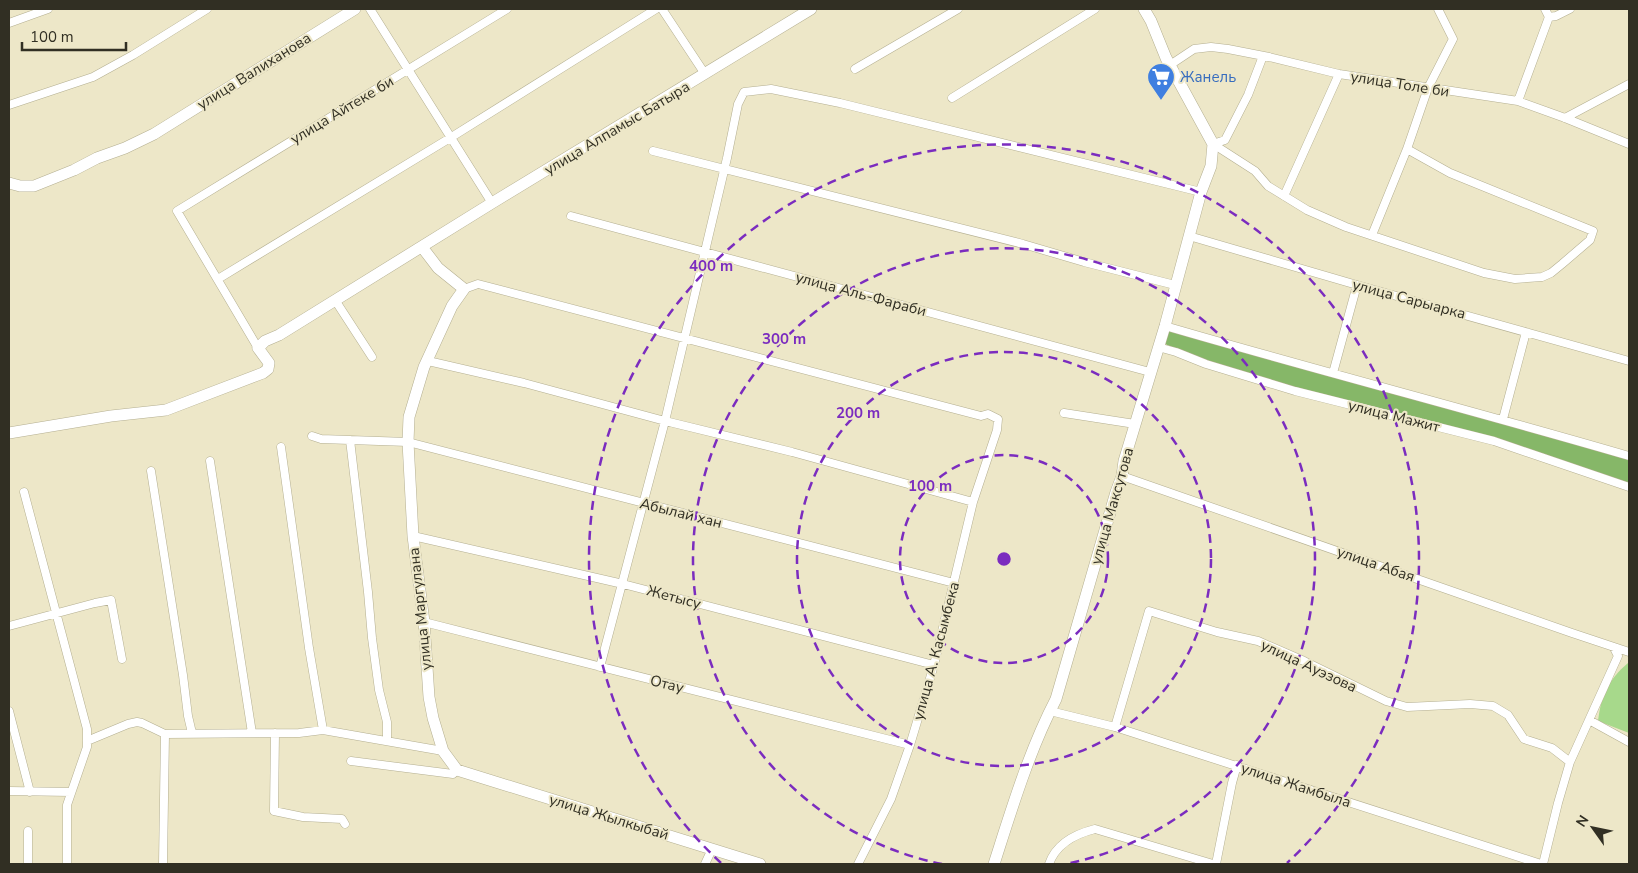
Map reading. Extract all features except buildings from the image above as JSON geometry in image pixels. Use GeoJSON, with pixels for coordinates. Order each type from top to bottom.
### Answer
{"type":"FeatureCollection","features":[{"type":"Feature","properties":{"kind":"street"},"geometry":{"type":"LineString","coordinates":[[9,23],[48,9]]}},
{"type":"Feature","properties":{"kind":"street"},"geometry":{"type":"LineString","coordinates":[[9,105],[93,77],[134,55],[207,9]]}},
{"type":"Feature","properties":{"kind":"street","name":"улица Валиханова"},"geometry":{"type":"LineString","coordinates":[[9,183],[20,186],[34,186],[154,134],[355,9]]}},
{"type":"Feature","properties":{"kind":"street"},"geometry":{"type":"LineString","coordinates":[[370,9],[492,203]]}},
{"type":"Feature","properties":{"kind":"street","name":"улица Айтеке би"},"geometry":{"type":"LineString","coordinates":[[218,280],[177,212],[507,9]]}},
{"type":"Feature","properties":{"kind":"street"},"geometry":{"type":"LineString","coordinates":[[9,433],[110,416],[166,410],[263,373],[268,369],[268,363],[229,302],[218,280],[656,9]]}},
{"type":"Feature","properties":{"kind":"street"},"geometry":{"type":"LineString","coordinates":[[662,9],[705,74]]}},
{"type":"Feature","properties":{"kind":"street","name":"улица Алпамыс Батыра"},"geometry":{"type":"LineString","coordinates":[[258,348],[265,341],[280,335],[334,300],[811,9]]}},
{"type":"Feature","properties":{"kind":"street"},"geometry":{"type":"LineString","coordinates":[[855,69],[958,9]]}},
{"type":"Feature","properties":{"kind":"street"},"geometry":{"type":"LineString","coordinates":[[952,98],[1095,9]]}},
{"type":"Feature","properties":{"kind":"street"},"geometry":{"type":"LineString","coordinates":[[1144,9],[1170,65],[1213,144],[1255,172],[1268,186],[1307,210],[1346,227],[1484,273],[1515,279],[1542,277],[1551,273],[1590,240],[1593,231],[1450,173],[1407,149]]}},
{"type":"Feature","properties":{"kind":"street"},"geometry":{"type":"LineString","coordinates":[[1372,235],[1407,149],[1428,88],[1452,39],[1438,9]]}},
{"type":"Feature","properties":{"kind":"street"},"geometry":{"type":"LineString","coordinates":[[1518,101],[1549,17],[1545,9]]}},
{"type":"Feature","properties":{"kind":"street"},"geometry":{"type":"LineString","coordinates":[[1549,17],[1556,16],[1570,9]]}},
{"type":"Feature","properties":{"kind":"street","name":"улица Толе би"},"geometry":{"type":"LineString","coordinates":[[1170,65],[1194,49],[1211,47],[1263,56],[1339,74],[1518,101],[1629,144]]}},
{"type":"Feature","properties":{"kind":"street"},"geometry":{"type":"LineString","coordinates":[[1213,144],[1225,140],[1248,95],[1263,56]]}},
{"type":"Feature","properties":{"kind":"street"},"geometry":{"type":"LineString","coordinates":[[1284,196],[1339,74]]}},
{"type":"Feature","properties":{"kind":"street"},"geometry":{"type":"LineString","coordinates":[[1565,118],[1629,84]]}},
{"type":"Feature","properties":{"kind":"street"},"geometry":{"type":"LineString","coordinates":[[600,668],[665,421],[738,104],[744,92],[771,89],[875,111],[1201,192]]}},
{"type":"Feature","properties":{"kind":"street","name":"улица Максутова"},"geometry":{"type":"LineString","coordinates":[[994,864],[1020,784],[1044,722],[1056,699],[1165,326],[1201,192],[1211,166],[1213,144]]}},
{"type":"Feature","properties":{"kind":"street"},"geometry":{"type":"LineString","coordinates":[[653,151],[1013,242],[1175,286]]}},
{"type":"Feature","properties":{"kind":"street","name":"улица Аль-Фараби"},"geometry":{"type":"LineString","coordinates":[[571,216],[1150,372]]}},
{"type":"Feature","properties":{"kind":"street","name":"улица Сарыарка"},"geometry":{"type":"LineString","coordinates":[[1189,236],[1629,361]]}},
{"type":"Feature","properties":{"kind":"street"},"geometry":{"type":"LineString","coordinates":[[422,247],[438,268],[464,289],[478,284],[685,338]]}},
{"type":"Feature","properties":{"kind":"street"},"geometry":{"type":"LineString","coordinates":[[1332,373],[1357,285]]}},
{"type":"Feature","properties":{"kind":"street","name":"улица Маргулана"},"geometry":{"type":"LineString","coordinates":[[457,770],[443,751],[429,697],[424,622],[413,536],[408,442],[409,417],[424,367],[452,306],[464,289]]}},
{"type":"Feature","properties":{"kind":"street"},"geometry":{"type":"LineString","coordinates":[[334,300],[372,357]]}},
{"type":"Feature","properties":{"kind":"street"},"geometry":{"type":"LineString","coordinates":[[1165,326],[1503,419],[1629,456]]}},
{"type":"Feature","properties":{"kind":"street"},"geometry":{"type":"LineString","coordinates":[[1503,419],[1526,332]]}},
{"type":"Feature","properties":{"kind":"street","name":"улица А. Касымбека"},"geometry":{"type":"LineString","coordinates":[[685,338],[981,416],[988,414],[998,419],[997,430],[973,502],[934,665],[910,745],[891,799],[858,864]]}},
{"type":"Feature","properties":{"kind":"street","name":"улица Мажит"},"geometry":{"type":"LineString","coordinates":[[1158,347],[1206,364],[1295,391],[1494,441],[1629,487]]}},
{"type":"Feature","properties":{"kind":"street"},"geometry":{"type":"LineString","coordinates":[[428,361],[524,383],[665,421],[792,452],[973,502]]}},
{"type":"Feature","properties":{"kind":"street"},"geometry":{"type":"LineString","coordinates":[[1064,413],[1135,424]]}},
{"type":"Feature","properties":{"kind":"street","name":"Абылай хан"},"geometry":{"type":"LineString","coordinates":[[312,436],[321,439],[408,442],[954,583]]}},
{"type":"Feature","properties":{"kind":"street"},"geometry":{"type":"LineString","coordinates":[[350,440],[372,638],[379,690],[387,722],[387,741]]}},
{"type":"Feature","properties":{"kind":"street"},"geometry":{"type":"LineString","coordinates":[[281,447],[308,648],[323,730]]}},
{"type":"Feature","properties":{"kind":"street"},"geometry":{"type":"LineString","coordinates":[[210,461],[252,733]]}},
{"type":"Feature","properties":{"kind":"street"},"geometry":{"type":"LineString","coordinates":[[151,471],[192,733]]}},
{"type":"Feature","properties":{"kind":"street","name":"улица Абая"},"geometry":{"type":"LineString","coordinates":[[1122,476],[1629,652]]}},
{"type":"Feature","properties":{"kind":"street"},"geometry":{"type":"LineString","coordinates":[[24,492],[87,729],[86,747],[67,804],[66,864]]}},
{"type":"Feature","properties":{"kind":"street","name":"Жетысу"},"geometry":{"type":"LineString","coordinates":[[413,536],[623,584],[934,665]]}},
{"type":"Feature","properties":{"kind":"street"},"geometry":{"type":"LineString","coordinates":[[9,626],[111,600],[122,659]]}},
{"type":"Feature","properties":{"kind":"street","name":"улица Ауэзова"},"geometry":{"type":"LineString","coordinates":[[1115,727],[1149,611],[1217,632],[1258,641],[1386,701],[1407,707],[1470,704],[1493,706],[1508,715],[1524,739],[1552,748],[1570,762]]}},
{"type":"Feature","properties":{"kind":"street","name":"Отау"},"geometry":{"type":"LineString","coordinates":[[424,622],[910,745]]}},
{"type":"Feature","properties":{"kind":"street"},"geometry":{"type":"LineString","coordinates":[[1542,864],[1570,762],[1618,656],[1614,648]]}},
{"type":"Feature","properties":{"kind":"street"},"geometry":{"type":"LineString","coordinates":[[9,711],[30,792]]}},
{"type":"Feature","properties":{"kind":"street","name":"улица Жамбыла"},"geometry":{"type":"LineString","coordinates":[[1050,711],[1115,727],[1542,864]]}},
{"type":"Feature","properties":{"kind":"street"},"geometry":{"type":"LineString","coordinates":[[1588,720],[1629,742]]}},
{"type":"Feature","properties":{"kind":"street"},"geometry":{"type":"LineString","coordinates":[[87,741],[137,722],[165,734],[299,733],[323,730],[443,751]]}},
{"type":"Feature","properties":{"kind":"street"},"geometry":{"type":"LineString","coordinates":[[275,733],[274,811],[303,818],[342,819],[345,824]]}},
{"type":"Feature","properties":{"kind":"street"},"geometry":{"type":"LineString","coordinates":[[163,864],[165,734]]}},
{"type":"Feature","properties":{"kind":"street"},"geometry":{"type":"LineString","coordinates":[[351,760],[453,774],[457,770]]}},
{"type":"Feature","properties":{"kind":"street"},"geometry":{"type":"LineString","coordinates":[[1049,864],[1063,844],[1081,833],[1095,829],[1214,864],[1237,765]]}},
{"type":"Feature","properties":{"kind":"street","name":"улица Жылкыбай"},"geometry":{"type":"LineString","coordinates":[[457,770],[760,864]]}},
{"type":"Feature","properties":{"kind":"street"},"geometry":{"type":"LineString","coordinates":[[9,792],[71,792]]}},
{"type":"Feature","properties":{"kind":"street"},"geometry":{"type":"LineString","coordinates":[[28,831],[28,864]]}},
{"type":"Feature","properties":{"kind":"street"},"geometry":{"type":"LineString","coordinates":[[705,864],[712,849]]}},
{"type":"Feature","properties":{"kind":"green space"},"geometry":{"type":"Polygon","coordinates":[[[1162,326],[1629,458],[1629,489],[1494,442],[1205,363],[1157,340],[1162,326]]]}},
{"type":"Feature","properties":{"kind":"green space"},"geometry":{"type":"Polygon","coordinates":[[[1628,663],[1629,733],[1598,721],[1601,704],[1607,689],[1615,676],[1628,663]]]}},
{"type":"Feature","properties":{"kind":"place","name":"Жанель"},"geometry":{"type":"Point","coordinates":[1161,101]}}]}
